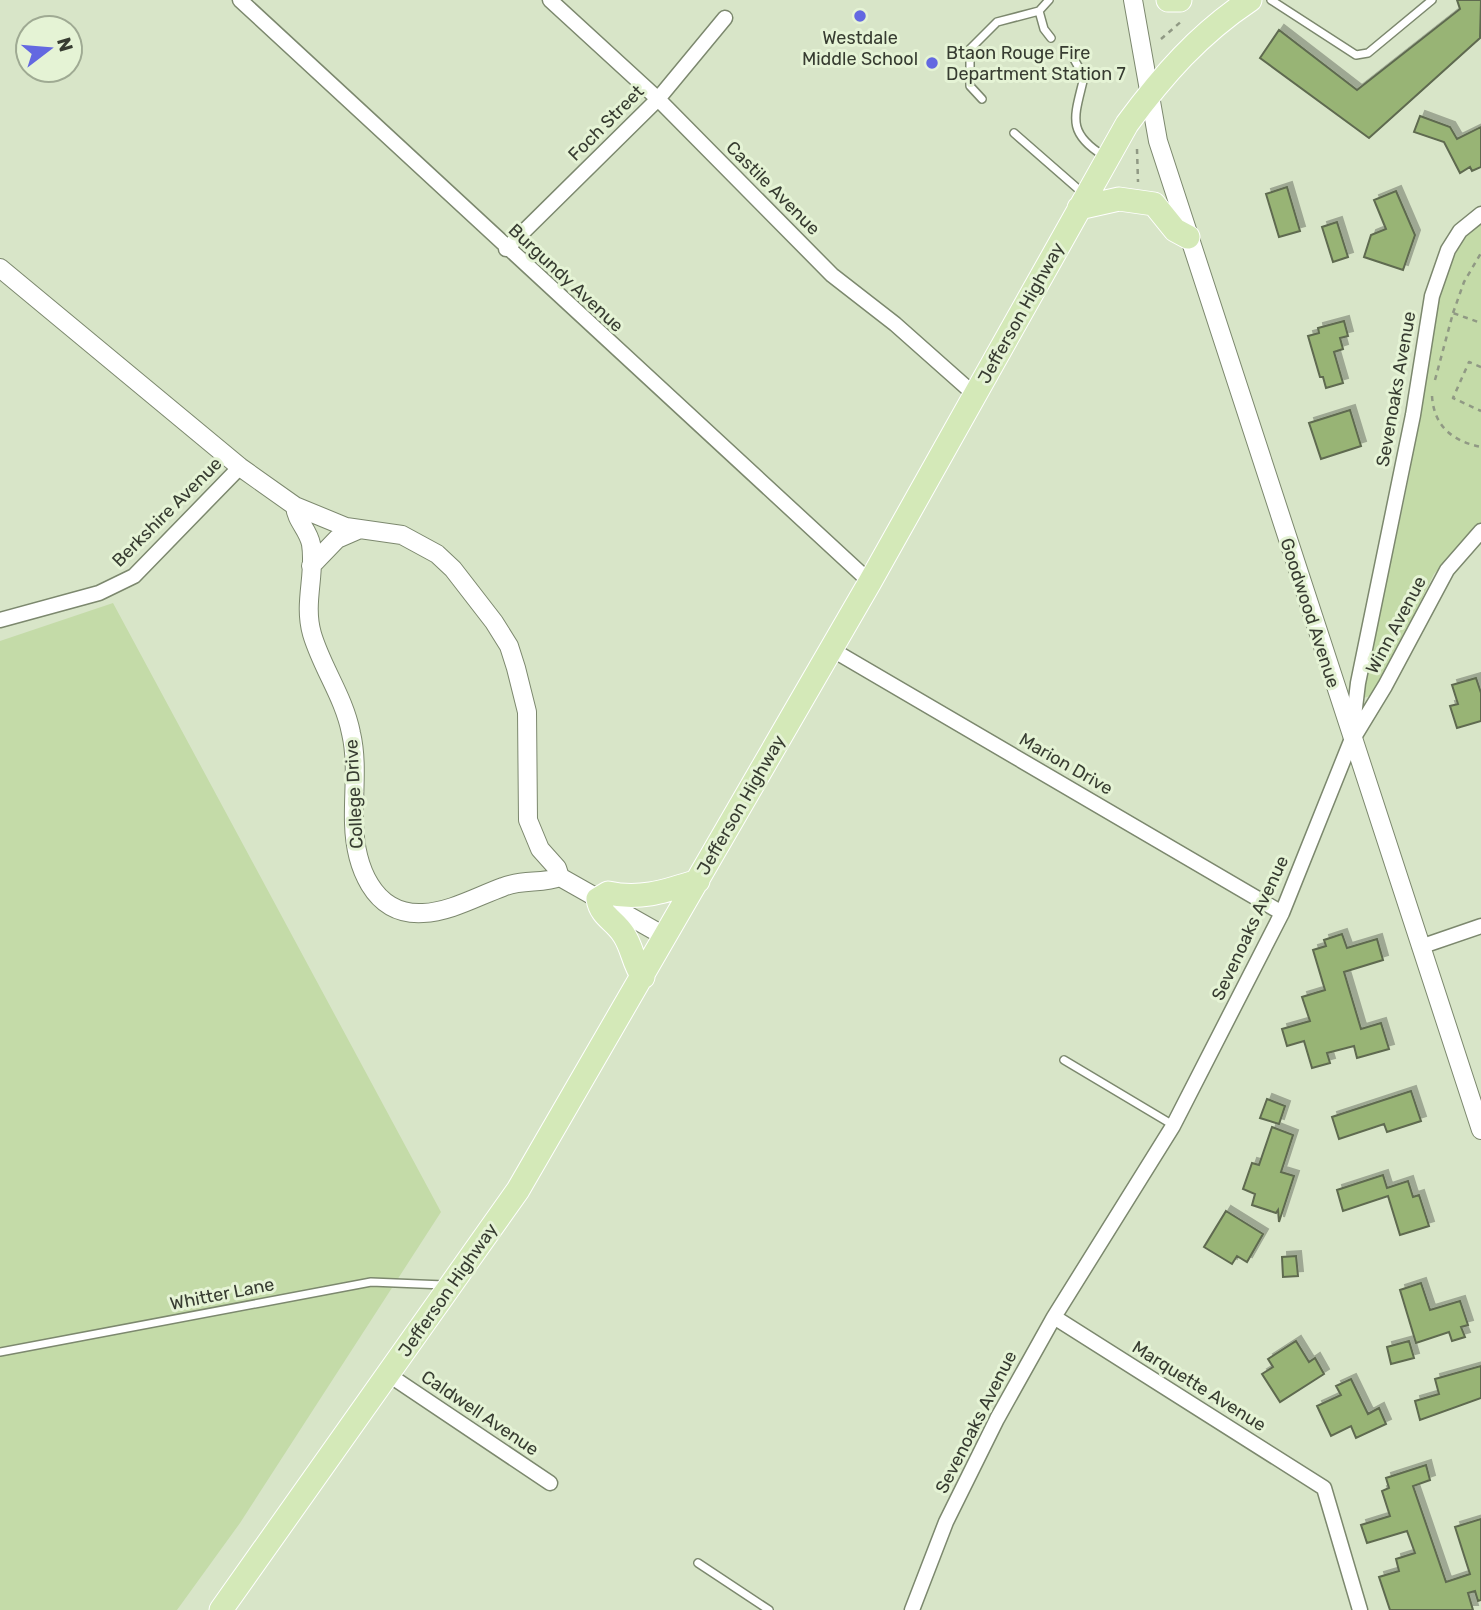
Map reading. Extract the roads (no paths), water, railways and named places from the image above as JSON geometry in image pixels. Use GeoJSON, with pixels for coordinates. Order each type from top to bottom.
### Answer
{"type":"FeatureCollection","features":[{"type":"Feature","properties":{"kind":"main road","name":"Jefferson Highway"},"geometry":{"type":"LineString","coordinates":[[221,1610],[518,1190],[870,582],[1107,158],[1149,94],[1196,41],[1250,0]]}},
{"type":"Feature","properties":{"kind":"main road"},"geometry":{"type":"LineString","coordinates":[[1082,202],[1119,199],[1154,204],[1175,230],[1188,237]]}},
{"type":"Feature","properties":{"kind":"main road"},"geometry":{"type":"LineString","coordinates":[[643,977],[633,963],[624,935],[600,912],[598,899],[608,892],[634,897],[653,895],[698,881]]}},
{"type":"Feature","properties":{"kind":"street","name":"Burgundy Avenue"},"geometry":{"type":"LineString","coordinates":[[240,0],[506,249],[870,582]]}},
{"type":"Feature","properties":{"kind":"street","name":"Castile Avenue"},"geometry":{"type":"LineString","coordinates":[[550,0],[658,99],[832,275],[895,324],[975,395]]}},
{"type":"Feature","properties":{"kind":"street","name":"Goodwood Avenue"},"geometry":{"type":"LineString","coordinates":[[1133,0],[1157,141],[1351,741],[1481,1130]]}},
{"type":"Feature","properties":{"kind":"street","name":"Foch Street"},"geometry":{"type":"LineString","coordinates":[[506,249],[658,99],[725,18]]}},
{"type":"Feature","properties":{"kind":"street","name":"Sevenoaks Avenue"},"geometry":{"type":"LineString","coordinates":[[912,1610],[946,1522],[997,1419],[1054,1317],[1173,1126],[1282,913],[1351,741],[1358,683],[1413,415],[1432,296],[1448,250],[1460,231],[1481,214]]}},
{"type":"Feature","properties":{"kind":"street"},"geometry":{"type":"LineString","coordinates":[[0,268],[240,467],[295,506],[333,523],[402,535],[437,554],[479,600],[509,646],[527,712],[528,820],[540,849],[557,868],[560,877],[666,937]]}},
{"type":"Feature","properties":{"kind":"street","name":"Berkshire Avenue"},"geometry":{"type":"LineString","coordinates":[[0,620],[99,593],[134,576],[240,467]]}},
{"type":"Feature","properties":{"kind":"street","name":"College Drive"},"geometry":{"type":"LineString","coordinates":[[295,506],[296,517],[307,532],[310,542],[308,618],[349,725],[355,759],[355,846],[359,864],[377,896],[407,912],[422,914],[510,884],[526,880],[549,882],[560,877]]}},
{"type":"Feature","properties":{"kind":"street"},"geometry":{"type":"LineString","coordinates":[[311,566],[337,539],[360,528]]}},
{"type":"Feature","properties":{"kind":"street","name":"Winn Avenue"},"geometry":{"type":"LineString","coordinates":[[1351,741],[1385,686],[1447,570],[1481,531]]}},
{"type":"Feature","properties":{"kind":"street","name":"Marion Drive"},"geometry":{"type":"LineString","coordinates":[[831,649],[1282,913]]}},
{"type":"Feature","properties":{"kind":"street"},"geometry":{"type":"LineString","coordinates":[[1420,947],[1481,926]]}},
{"type":"Feature","properties":{"kind":"street","name":"Marquette Avenue"},"geometry":{"type":"LineString","coordinates":[[1054,1317],[1324,1488],[1360,1610]]}},
{"type":"Feature","properties":{"kind":"street","name":"Caldwell Avenue"},"geometry":{"type":"LineString","coordinates":[[389,1375],[550,1483]]}},
{"type":"Feature","properties":{"kind":"lane"},"geometry":{"type":"LineString","coordinates":[[982,99],[970,86],[967,59],[970,49],[997,22],[1039,11],[1049,0]]}},
{"type":"Feature","properties":{"kind":"lane"},"geometry":{"type":"LineString","coordinates":[[1271,0],[1356,55],[1368,53],[1432,0]]}},
{"type":"Feature","properties":{"kind":"lane"},"geometry":{"type":"LineString","coordinates":[[1039,11],[1044,29],[1051,38]]}},
{"type":"Feature","properties":{"kind":"lane"},"geometry":{"type":"LineString","coordinates":[[1074,59],[1084,77],[1074,114],[1076,130],[1079,137],[1107,158]]}},
{"type":"Feature","properties":{"kind":"lane"},"geometry":{"type":"LineString","coordinates":[[1014,133],[1082,202]]}},
{"type":"Feature","properties":{"kind":"lane"},"geometry":{"type":"LineString","coordinates":[[1064,1060],[1173,1126]]}},
{"type":"Feature","properties":{"kind":"lane","name":"Whitter Lane"},"geometry":{"type":"LineString","coordinates":[[0,1352],[371,1282],[452,1286]]}},
{"type":"Feature","properties":{"kind":"lane"},"geometry":{"type":"LineString","coordinates":[[698,1563],[769,1610]]}},
{"type":"Feature","properties":{"kind":"place","name":"Westdale Middle School"},"geometry":{"type":"Point","coordinates":[860,16]}},
{"type":"Feature","properties":{"kind":"place","name":"Btaon Rouge Fire Department Station 7"},"geometry":{"type":"Point","coordinates":[932,63]}}]}
